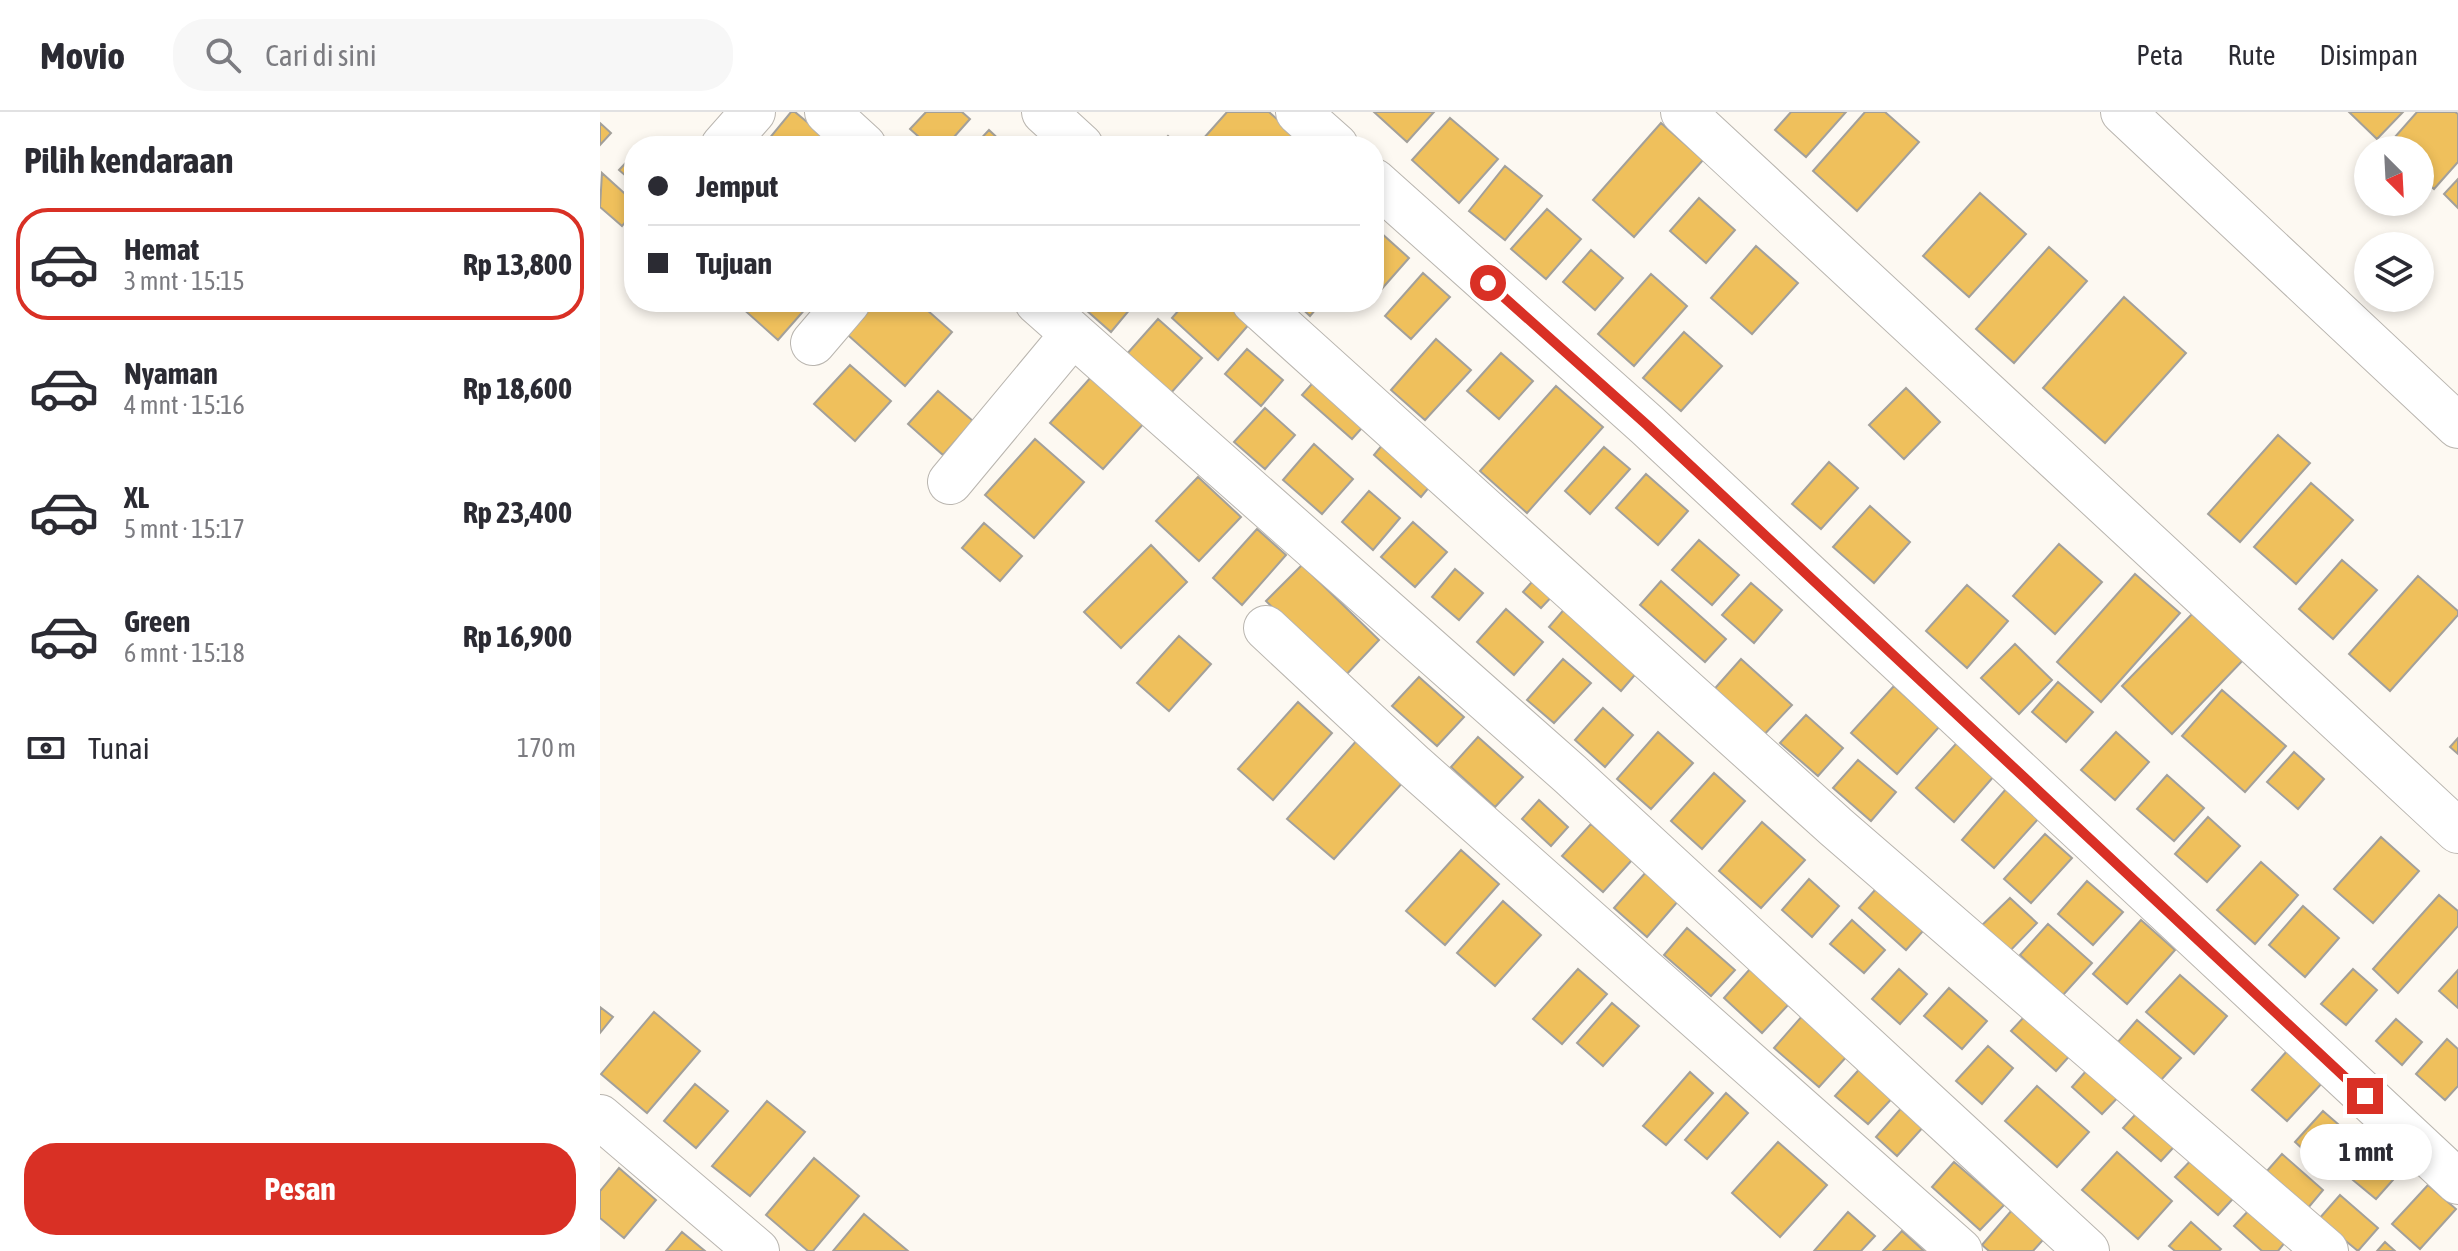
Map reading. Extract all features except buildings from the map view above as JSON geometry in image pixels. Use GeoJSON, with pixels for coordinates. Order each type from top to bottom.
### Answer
{"type":"FeatureCollection","features":[{"type":"Feature","properties":{"kind":"street"},"geometry":{"type":"LineString","coordinates":[[732,136],[753,112]]}},
{"type":"Feature","properties":{"kind":"street"},"geometry":{"type":"LineString","coordinates":[[827,112],[853,136]]}},
{"type":"Feature","properties":{"kind":"street"},"geometry":{"type":"LineString","coordinates":[[1044,112],[1070,136]]}},
{"type":"Feature","properties":{"kind":"street"},"geometry":{"type":"LineString","coordinates":[[1298,112],[1325,136]]}},
{"type":"Feature","properties":{"kind":"street"},"geometry":{"type":"LineString","coordinates":[[1683,112],[2458,831]]}},
{"type":"Feature","properties":{"kind":"street"},"geometry":{"type":"LineString","coordinates":[[2123,112],[2458,426]]}},
{"type":"Feature","properties":{"kind":"street"},"geometry":{"type":"LineString","coordinates":[[1384,190],[1647,425],[2458,1182]]}},
{"type":"Feature","properties":{"kind":"street"},"geometry":{"type":"LineString","coordinates":[[813,343],[839,312]]}},
{"type":"Feature","properties":{"kind":"street"},"geometry":{"type":"LineString","coordinates":[[1048,312],[1570,774],[2087,1251]]}},
{"type":"Feature","properties":{"kind":"street"},"geometry":{"type":"LineString","coordinates":[[1265,312],[1836,827],[2326,1251]]}},
{"type":"Feature","properties":{"kind":"street"},"geometry":{"type":"LineString","coordinates":[[950,482],[1073,334]]}},
{"type":"Feature","properties":{"kind":"street"},"geometry":{"type":"LineString","coordinates":[[1266,628],[1414,766],[1960,1251]]}},
{"type":"Feature","properties":{"kind":"street"},"geometry":{"type":"LineString","coordinates":[[600,1117],[757,1251]]}},
{"type":"Feature","properties":{"kind":"route"},"geometry":{"type":"LineString","coordinates":[[1488,283],[1647,425],[2365,1096]]}}]}
